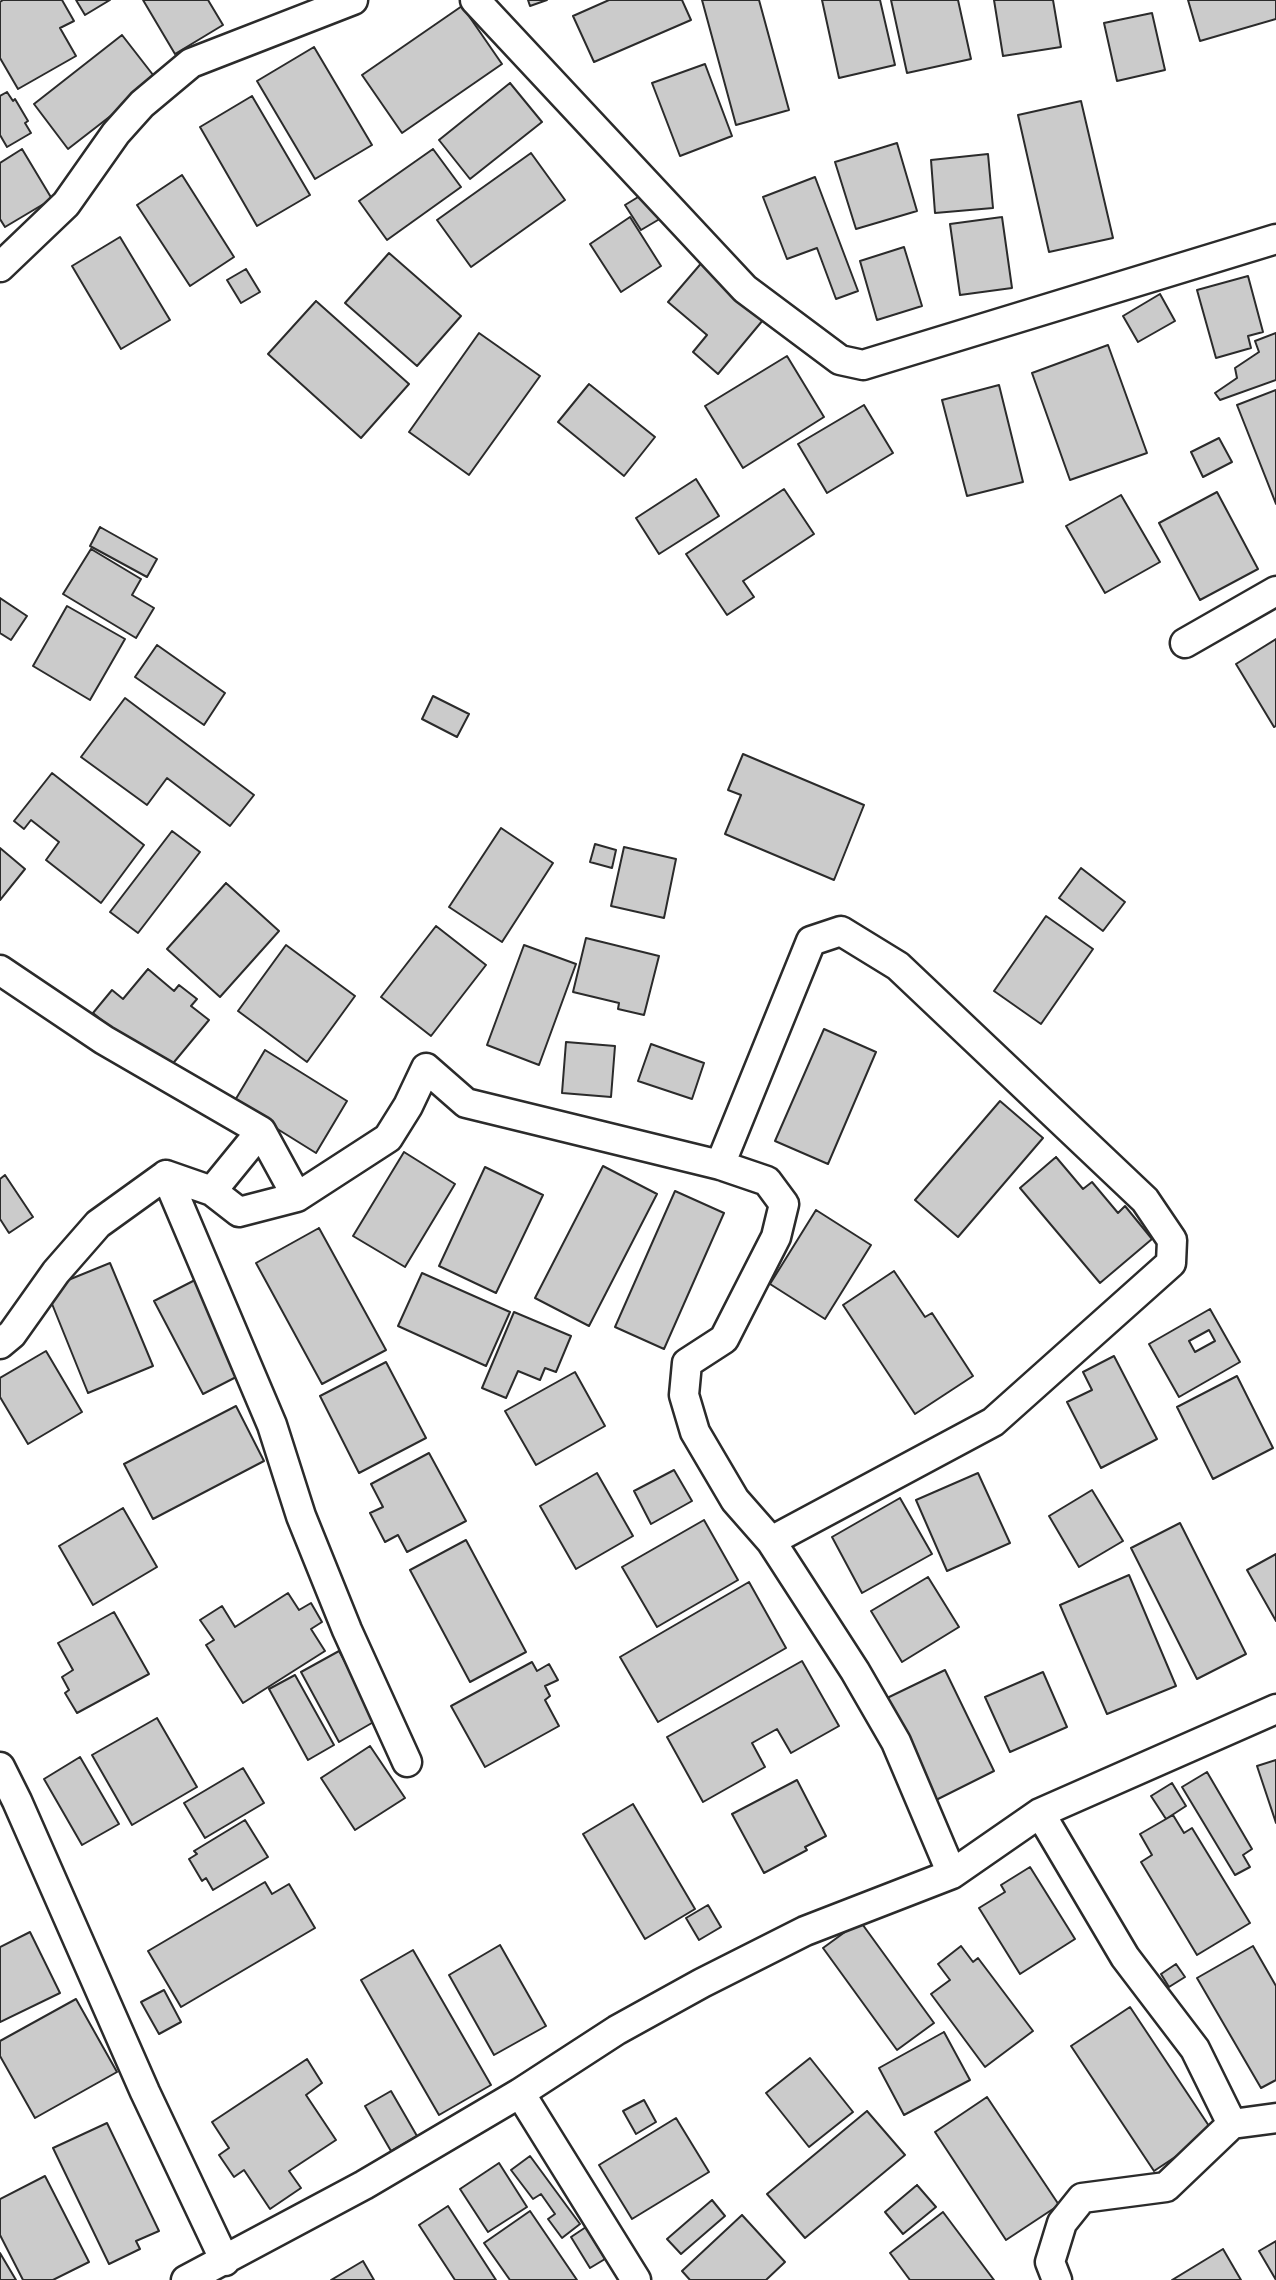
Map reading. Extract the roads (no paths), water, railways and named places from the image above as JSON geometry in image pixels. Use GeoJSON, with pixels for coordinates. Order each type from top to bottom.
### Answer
{"type":"FeatureCollection","features":[{"type":"Feature","properties":{"kind":"street"},"geometry":{"type":"LineString","coordinates":[[0,267],[66,204],[116,133],[142,104],[191,63],[352,0]]}},
{"type":"Feature","properties":{"kind":"street"},"geometry":{"type":"LineString","coordinates":[[475,0],[745,289],[840,359],[863,365],[1276,239]]}},
{"type":"Feature","properties":{"kind":"street"},"geometry":{"type":"LineString","coordinates":[[1185,643],[1276,591]]}},
{"type":"Feature","properties":{"kind":"street"},"geometry":{"type":"LineString","coordinates":[[720,1165],[811,941],[841,931],[898,966],[1145,1200],[1172,1240],[1171,1264],[993,1422],[771,1541]]}},
{"type":"Feature","properties":{"kind":"street"},"geometry":{"type":"LineString","coordinates":[[0,971],[104,1040],[261,1131],[297,1197]]}},
{"type":"Feature","properties":{"kind":"street"},"geometry":{"type":"LineString","coordinates":[[166,1175],[212,1191],[239,1212],[297,1197],[388,1138],[408,1106],[426,1068],[466,1103],[720,1165],[766,1181],[784,1204],[776,1237],[724,1339],[687,1363],[684,1395],[695,1432],[735,1500],[771,1541],[855,1671],[896,1742],[952,1874]]}},
{"type":"Feature","properties":{"kind":"street"},"geometry":{"type":"LineString","coordinates":[[212,1191],[261,1131]]}},
{"type":"Feature","properties":{"kind":"street"},"geometry":{"type":"LineString","coordinates":[[0,1344],[12,1334],[56,1272],[98,1224],[166,1175]]}},
{"type":"Feature","properties":{"kind":"street"},"geometry":{"type":"LineString","coordinates":[[166,1175],[272,1425],[301,1516],[342,1618],[407,1762]]}},
{"type":"Feature","properties":{"kind":"street"},"geometry":{"type":"LineString","coordinates":[[186,2280],[364,2185],[520,2093],[617,2030],[713,1977],[805,1931],[952,1874],[1040,1812],[1276,1709]]}},
{"type":"Feature","properties":{"kind":"street"},"geometry":{"type":"LineString","coordinates":[[0,1767],[145,2092],[225,2261]]}},
{"type":"Feature","properties":{"kind":"street"},"geometry":{"type":"LineString","coordinates":[[1040,1812],[1125,1957],[1195,2049],[1232,2124]]}},
{"type":"Feature","properties":{"kind":"street"},"geometry":{"type":"LineString","coordinates":[[520,2093],[636,2280]]}},
{"type":"Feature","properties":{"kind":"street"},"geometry":{"type":"LineString","coordinates":[[1057,2280],[1050,2262],[1062,2223],[1082,2198],[1166,2187],[1232,2124],[1276,2118]]}}]}
